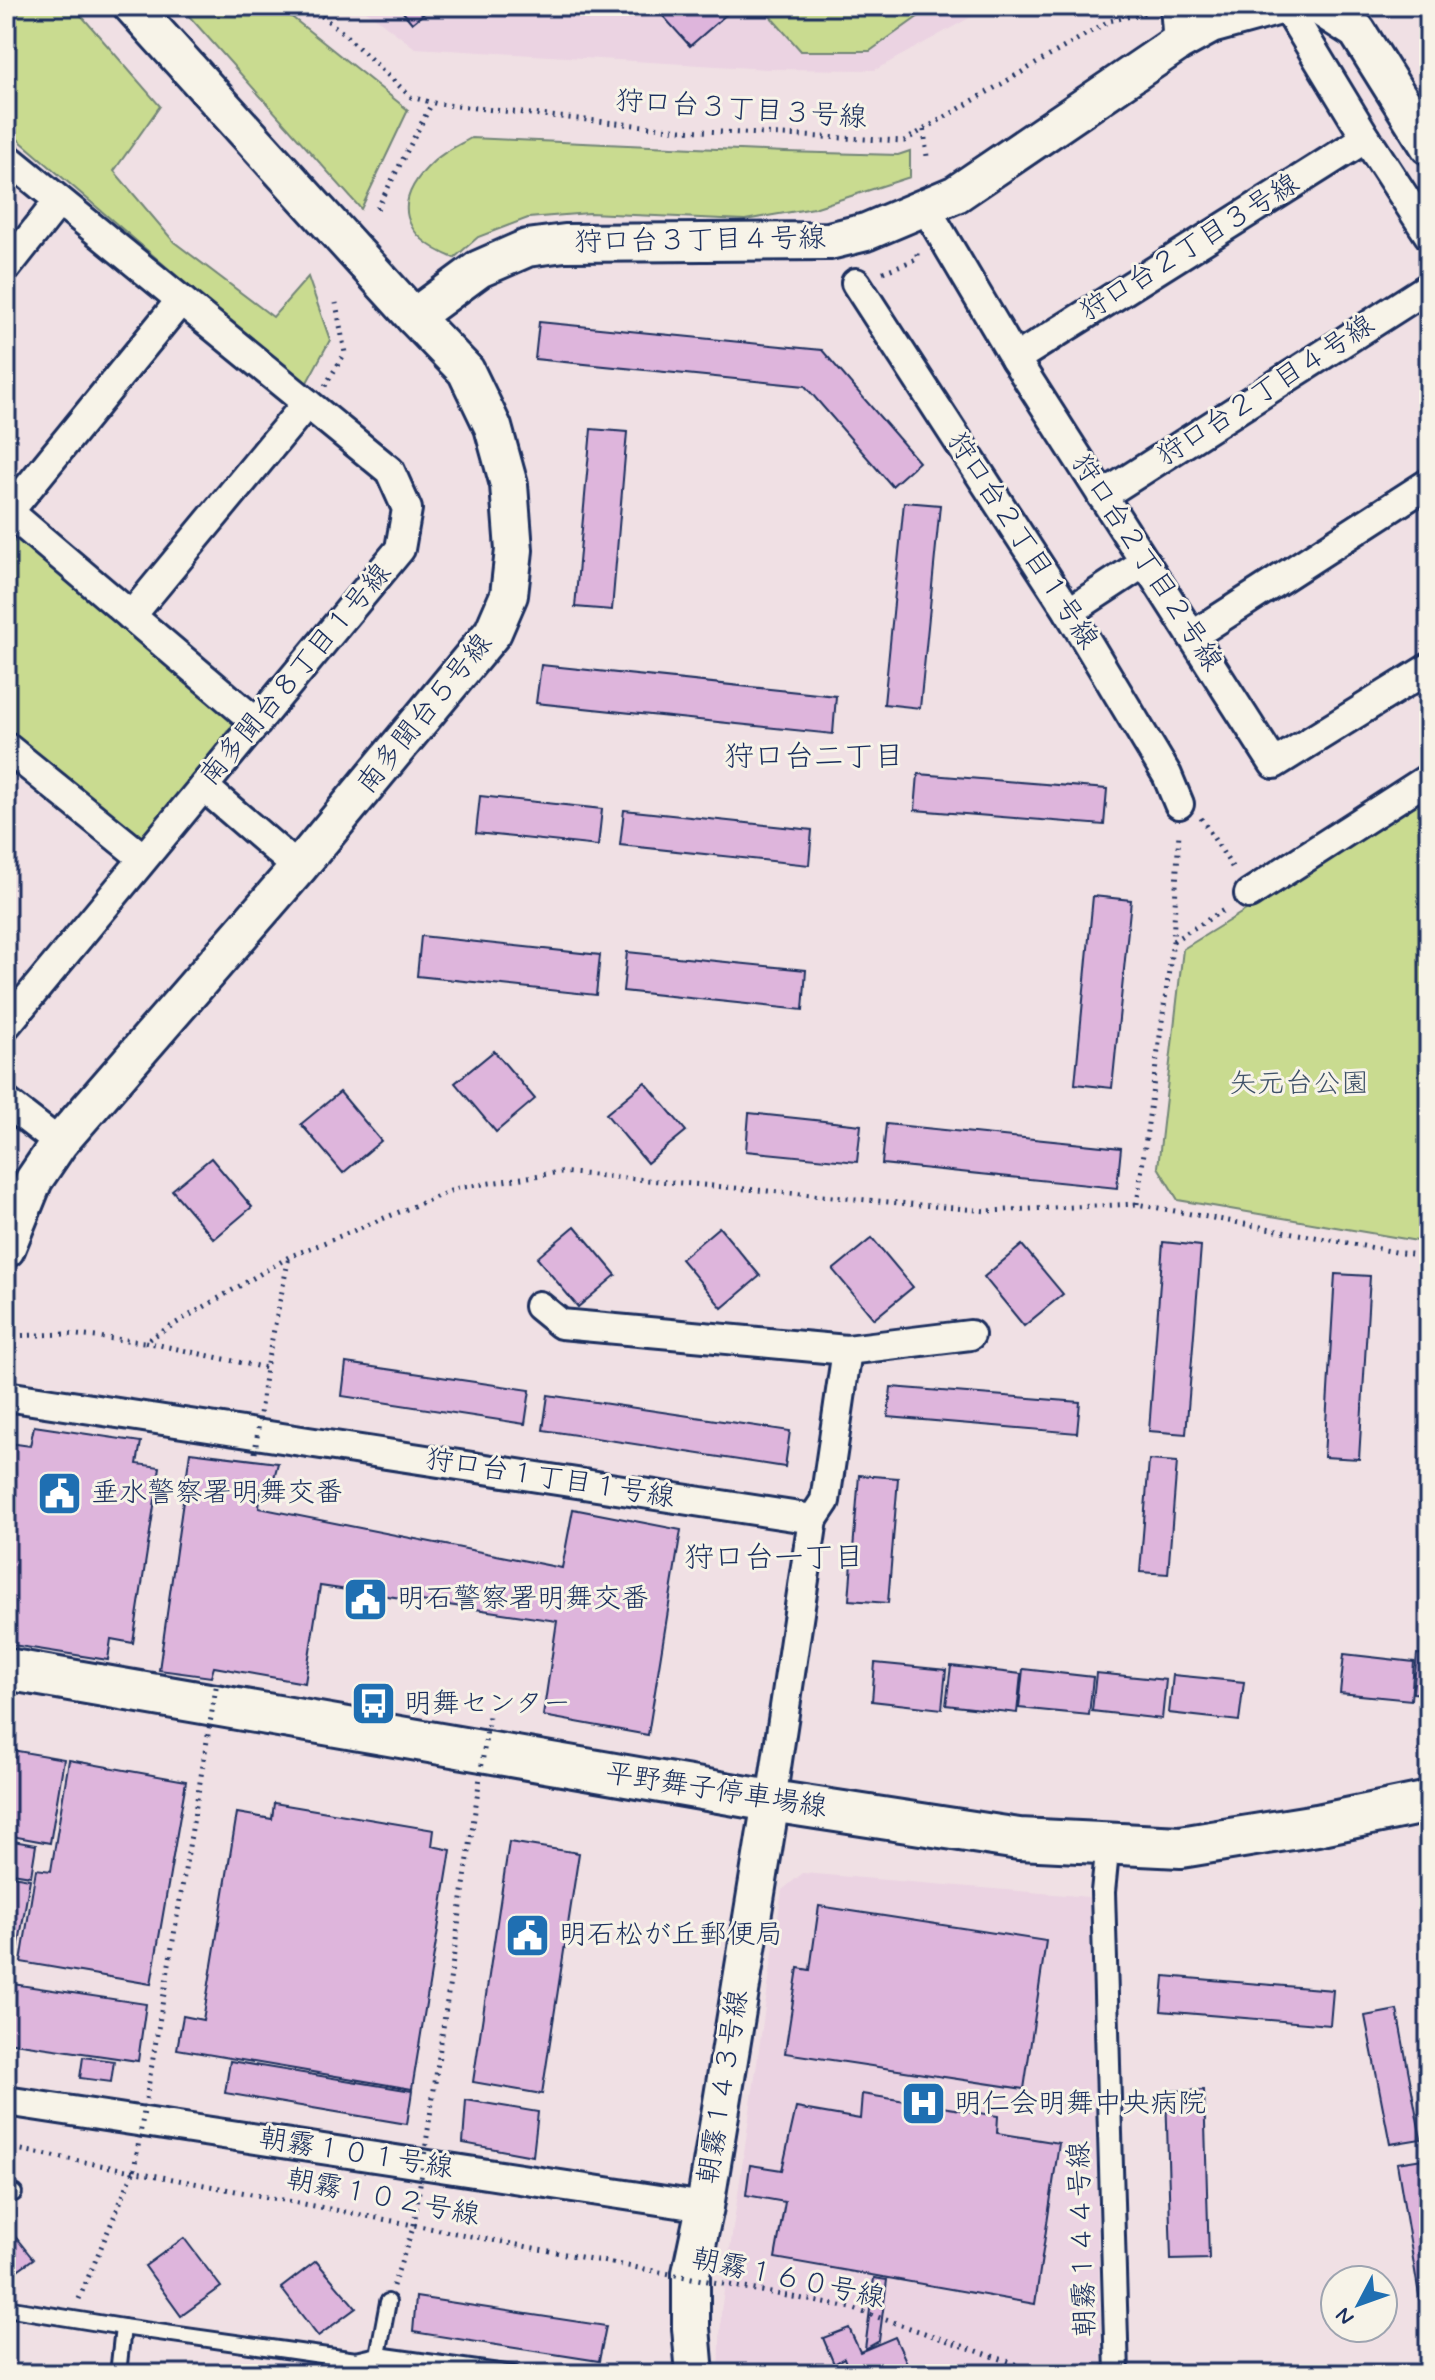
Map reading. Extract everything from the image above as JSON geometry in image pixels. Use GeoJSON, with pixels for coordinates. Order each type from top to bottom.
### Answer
{"type":"FeatureCollection","features":[{"type":"Feature","properties":{"kind":"main road","name":"平野舞子停車場線"},"geometry":{"type":"LineString","coordinates":[[6,1669],[768,1813],[850,1838],[1106,1862],[1213,1860],[1429,1823]]}},
{"type":"Feature","properties":{"kind":"main road","name":"平野舞子停車場線"},"geometry":{"type":"LineString","coordinates":[[6,1695],[768,1813],[1019,1839],[1181,1847],[1317,1825],[1429,1802]]}},
{"type":"Feature","properties":{"kind":"street","name":"南多聞台５号線"},"geometry":{"type":"LineString","coordinates":[[6,1249],[34,1180],[59,1143],[298,868],[493,632],[509,595],[514,550],[509,485],[493,427],[466,371],[132,6]]}},
{"type":"Feature","properties":{"kind":"street","name":"狩口台３丁目４号線"},"geometry":{"type":"LineString","coordinates":[[414,317],[479,269],[527,248],[565,243],[829,241],[921,222],[956,194],[1178,43],[1211,25],[1280,6]]}},
{"type":"Feature","properties":{"kind":"street"},"geometry":{"type":"LineString","coordinates":[[1286,6],[1429,235]]}},
{"type":"Feature","properties":{"kind":"street"},"geometry":{"type":"LineString","coordinates":[[1318,6],[1357,31],[1429,146]]}},
{"type":"Feature","properties":{"kind":"street"},"geometry":{"type":"LineString","coordinates":[[1168,8],[1178,43]]}},
{"type":"Feature","properties":{"kind":"street","name":"狩口台２丁目３号線"},"geometry":{"type":"LineString","coordinates":[[1015,359],[1366,138]]}},
{"type":"Feature","properties":{"kind":"street","name":"南多聞台８丁目１号線"},"geometry":{"type":"LineString","coordinates":[[6,157],[390,471],[407,509],[400,549],[6,1025]]}},
{"type":"Feature","properties":{"kind":"street"},"geometry":{"type":"LineString","coordinates":[[6,268],[59,201]]}},
{"type":"Feature","properties":{"kind":"street","name":"狩口台２丁目２号線"},"geometry":{"type":"LineString","coordinates":[[921,222],[1015,359],[1274,764],[1429,668]]}},
{"type":"Feature","properties":{"kind":"street","name":"狩口台２丁目１号線"},"geometry":{"type":"LineString","coordinates":[[856,283],[1069,612],[1167,775],[1179,804]]}},
{"type":"Feature","properties":{"kind":"street","name":"狩口台２丁目４号線"},"geometry":{"type":"LineString","coordinates":[[1102,496],[1429,287]]}},
{"type":"Feature","properties":{"kind":"street"},"geometry":{"type":"LineString","coordinates":[[181,300],[8,513],[257,723]]}},
{"type":"Feature","properties":{"kind":"street"},"geometry":{"type":"LineString","coordinates":[[131,616],[310,405]]}},
{"type":"Feature","properties":{"kind":"street"},"geometry":{"type":"LineString","coordinates":[[1192,636],[1429,483]]}},
{"type":"Feature","properties":{"kind":"street"},"geometry":{"type":"LineString","coordinates":[[1069,612],[1145,562]]}},
{"type":"Feature","properties":{"kind":"street"},"geometry":{"type":"LineString","coordinates":[[9,757],[143,858]]}},
{"type":"Feature","properties":{"kind":"street"},"geometry":{"type":"LineString","coordinates":[[1249,894],[1429,778]]}},
{"type":"Feature","properties":{"kind":"street"},"geometry":{"type":"LineString","coordinates":[[204,787],[298,868]]}},
{"type":"Feature","properties":{"kind":"street"},"geometry":{"type":"LineString","coordinates":[[6,1102],[59,1143]]}},
{"type":"Feature","properties":{"kind":"street"},"geometry":{"type":"LineString","coordinates":[[539,1306],[561,1324],[847,1350],[970,1335]]}},
{"type":"Feature","properties":{"kind":"street"},"geometry":{"type":"LineString","coordinates":[[768,1813],[813,1519],[825,1501],[847,1350]]}},
{"type":"Feature","properties":{"kind":"street","name":"狩口台１丁目１号線"},"geometry":{"type":"LineString","coordinates":[[6,1396],[813,1519]]}},
{"type":"Feature","properties":{"kind":"street","name":"朝霧１４３号線"},"geometry":{"type":"LineString","coordinates":[[695,2374],[691,2273],[705,2207],[768,1813]]}},
{"type":"Feature","properties":{"kind":"street","name":"朝霧１４４号線"},"geometry":{"type":"LineString","coordinates":[[1106,1862],[1103,1892],[1117,2374]]}},
{"type":"Feature","properties":{"kind":"street","name":"朝霧１０１号線"},"geometry":{"type":"LineString","coordinates":[[6,2101],[705,2207]]}},
{"type":"Feature","properties":{"kind":"lane"},"geometry":{"type":"LineString","coordinates":[[378,2355],[388,2302]]}},
{"type":"Feature","properties":{"kind":"lane"},"geometry":{"type":"LineString","coordinates":[[6,2308],[356,2360],[378,2355],[513,2374]]}},
{"type":"Feature","properties":{"kind":"lane"},"geometry":{"type":"LineString","coordinates":[[118,2374],[123,2327]]}},
{"type":"Feature","properties":{"kind":"path","name":"狩口台３丁目３号線"},"geometry":{"type":"LineString","coordinates":[[309,6],[342,32],[411,97],[432,103],[681,130],[904,141],[1109,21],[1168,8]]}},
{"type":"Feature","properties":{"kind":"path"},"geometry":{"type":"LineString","coordinates":[[377,209],[432,103]]}},
{"type":"Feature","properties":{"kind":"path"},"geometry":{"type":"LineString","coordinates":[[924,129],[927,157]]}},
{"type":"Feature","properties":{"kind":"path"},"geometry":{"type":"LineString","coordinates":[[856,283],[917,259],[921,222]]}},
{"type":"Feature","properties":{"kind":"path"},"geometry":{"type":"LineString","coordinates":[[310,405],[345,353],[336,303]]}},
{"type":"Feature","properties":{"kind":"path"},"geometry":{"type":"LineString","coordinates":[[1137,1204],[1173,941],[1179,804],[1199,815],[1249,894],[1173,941]]}},
{"type":"Feature","properties":{"kind":"path"},"geometry":{"type":"LineString","coordinates":[[144,1342],[289,1257],[458,1188],[560,1172],[987,1211],[1137,1204],[1429,1256]]}},
{"type":"Feature","properties":{"kind":"path"},"geometry":{"type":"LineString","coordinates":[[255,1453],[266,1368],[289,1257]]}},
{"type":"Feature","properties":{"kind":"path"},"geometry":{"type":"LineString","coordinates":[[6,1336],[67,1334],[144,1342],[266,1368]]}},
{"type":"Feature","properties":{"kind":"path"},"geometry":{"type":"LineString","coordinates":[[71,2319],[134,2170],[217,1682]]}},
{"type":"Feature","properties":{"kind":"path"},"geometry":{"type":"LineString","coordinates":[[388,2302],[414,2225],[489,1716]]}},
{"type":"Feature","properties":{"kind":"path","name":"朝霧１０２号線"},"geometry":{"type":"LineString","coordinates":[[6,2147],[612,2263]]}},
{"type":"Feature","properties":{"kind":"path","name":"朝霧１６０号線"},"geometry":{"type":"LineString","coordinates":[[612,2263],[851,2308],[1045,2374]]}},
{"type":"Feature","properties":{"kind":"shaded area"},"geometry":{"type":"Polygon","coordinates":[[[360,6],[991,6],[875,70],[767,69],[415,48],[360,6]]]}},
{"type":"Feature","properties":{"kind":"shaded area","name":"明仁会明舞中央病院"},"geometry":{"type":"Polygon","coordinates":[[[803,1873],[1089,1897],[1102,2374],[719,2374],[721,2311],[782,1890],[803,1873]]]}},
{"type":"Feature","properties":{"kind":"green space"},"geometry":{"type":"Polygon","coordinates":[[[6,6],[73,6],[160,106],[114,171],[174,242],[273,317],[308,277],[330,340],[305,386],[6,129],[6,6]]]}},
{"type":"Feature","properties":{"kind":"green space"},"geometry":{"type":"Polygon","coordinates":[[[180,6],[278,6],[408,110],[361,209],[180,6]]]}},
{"type":"Feature","properties":{"kind":"green space"},"geometry":{"type":"Polygon","coordinates":[[[761,6],[933,6],[870,51],[801,51],[761,6]]]}},
{"type":"Feature","properties":{"kind":"green space"},"geometry":{"type":"Polygon","coordinates":[[[471,138],[785,152],[898,155],[910,151],[910,177],[814,208],[745,220],[589,213],[528,218],[478,237],[454,258],[423,240],[413,229],[407,204],[419,177],[433,162],[471,138]]]}},
{"type":"Feature","properties":{"kind":"green space"},"geometry":{"type":"Polygon","coordinates":[[[16,539],[236,720],[142,842],[6,730],[6,551],[16,539]]]}},
{"type":"Feature","properties":{"kind":"green space","name":"矢元台公園"},"geometry":{"type":"Polygon","coordinates":[[[1429,797],[1429,1243],[1178,1200],[1158,1167],[1183,949],[1429,797]]]}},
{"type":"Feature","properties":{"kind":"building"},"geometry":{"type":"Polygon","coordinates":[[[398,6],[433,6],[412,23],[398,6]]]}},
{"type":"Feature","properties":{"kind":"building"},"geometry":{"type":"Polygon","coordinates":[[[654,6],[736,6],[690,46],[654,6]]]}},
{"type":"Feature","properties":{"kind":"building"},"geometry":{"type":"Polygon","coordinates":[[[539,322],[822,350],[919,462],[892,486],[805,386],[535,359],[539,322]]]}},
{"type":"Feature","properties":{"kind":"building"},"geometry":{"type":"Polygon","coordinates":[[[591,429],[627,432],[612,610],[575,607],[591,429]]]}},
{"type":"Feature","properties":{"kind":"building"},"geometry":{"type":"Polygon","coordinates":[[[904,502],[940,505],[920,708],[884,704],[904,502]]]}},
{"type":"Feature","properties":{"kind":"building"},"geometry":{"type":"Polygon","coordinates":[[[541,665],[836,696],[833,734],[536,703],[541,665]]]}},
{"type":"Feature","properties":{"kind":"building"},"geometry":{"type":"Polygon","coordinates":[[[918,774],[1107,789],[1104,825],[915,810],[918,774]]]}},
{"type":"Feature","properties":{"kind":"building"},"geometry":{"type":"Polygon","coordinates":[[[480,796],[602,809],[598,846],[476,833],[480,796]]]}},
{"type":"Feature","properties":{"kind":"building"},"geometry":{"type":"Polygon","coordinates":[[[624,810],[812,830],[809,865],[620,845],[624,810]]]}},
{"type":"Feature","properties":{"kind":"building"},"geometry":{"type":"Polygon","coordinates":[[[1093,896],[1131,900],[1112,1088],[1075,1084],[1093,896]]]}},
{"type":"Feature","properties":{"kind":"building"},"geometry":{"type":"Polygon","coordinates":[[[421,936],[600,955],[596,995],[417,976],[421,936]]]}},
{"type":"Feature","properties":{"kind":"building"},"geometry":{"type":"Polygon","coordinates":[[[627,952],[806,970],[803,1010],[623,991],[627,952]]]}},
{"type":"Feature","properties":{"kind":"building"},"geometry":{"type":"Polygon","coordinates":[[[494,1051],[535,1099],[496,1132],[455,1083],[494,1051]]]}},
{"type":"Feature","properties":{"kind":"building"},"geometry":{"type":"Polygon","coordinates":[[[645,1082],[686,1131],[647,1163],[606,1114],[645,1082]]]}},
{"type":"Feature","properties":{"kind":"building"},"geometry":{"type":"Polygon","coordinates":[[[340,1092],[381,1141],[343,1173],[301,1124],[340,1092]]]}},
{"type":"Feature","properties":{"kind":"building"},"geometry":{"type":"Polygon","coordinates":[[[749,1113],[861,1125],[857,1162],[746,1151],[749,1113]]]}},
{"type":"Feature","properties":{"kind":"building"},"geometry":{"type":"Polygon","coordinates":[[[886,1124],[1121,1148],[1117,1188],[882,1164],[886,1124]]]}},
{"type":"Feature","properties":{"kind":"building"},"geometry":{"type":"Polygon","coordinates":[[[211,1158],[252,1207],[214,1239],[172,1190],[211,1158]]]}},
{"type":"Feature","properties":{"kind":"building"},"geometry":{"type":"Polygon","coordinates":[[[575,1226],[616,1275],[578,1307],[537,1258],[575,1226]]]}},
{"type":"Feature","properties":{"kind":"building"},"geometry":{"type":"Polygon","coordinates":[[[719,1227],[760,1276],[722,1308],[681,1259],[719,1227]]]}},
{"type":"Feature","properties":{"kind":"building"},"geometry":{"type":"Polygon","coordinates":[[[872,1238],[913,1287],[874,1319],[833,1270],[872,1238]]]}},
{"type":"Feature","properties":{"kind":"building"},"geometry":{"type":"Polygon","coordinates":[[[1163,1242],[1201,1246],[1186,1434],[1149,1431],[1163,1242]]]}},
{"type":"Feature","properties":{"kind":"building"},"geometry":{"type":"Polygon","coordinates":[[[1022,1245],[1063,1294],[1024,1326],[984,1277],[1022,1245]]]}},
{"type":"Feature","properties":{"kind":"building"},"geometry":{"type":"Polygon","coordinates":[[[1335,1274],[1370,1276],[1359,1459],[1324,1457],[1335,1274]]]}},
{"type":"Feature","properties":{"kind":"building"},"geometry":{"type":"Polygon","coordinates":[[[346,1363],[530,1390],[525,1424],[342,1396],[346,1363]]]}},
{"type":"Feature","properties":{"kind":"building"},"geometry":{"type":"Polygon","coordinates":[[[891,1387],[1080,1402],[1077,1433],[888,1417],[891,1387]]]}},
{"type":"Feature","properties":{"kind":"building"},"geometry":{"type":"Polygon","coordinates":[[[548,1395],[790,1431],[785,1467],[543,1430],[548,1395]]]}},
{"type":"Feature","properties":{"kind":"building"},"geometry":{"type":"Polygon","coordinates":[[[34,1426],[141,1442],[137,1464],[160,1467],[133,1643],[111,1639],[108,1660],[6,1644],[6,1464],[9,1443],[30,1446],[34,1426]]]}},
{"type":"Feature","properties":{"kind":"building"},"geometry":{"type":"Polygon","coordinates":[[[190,1452],[278,1463],[271,1489],[261,1488],[259,1508],[562,1568],[573,1509],[681,1530],[648,1735],[543,1716],[557,1621],[320,1586],[305,1683],[214,1667],[211,1677],[159,1670],[190,1452]]]}},
{"type":"Feature","properties":{"kind":"building"},"geometry":{"type":"Polygon","coordinates":[[[1149,1460],[1177,1462],[1168,1574],[1140,1572],[1149,1460]]]}},
{"type":"Feature","properties":{"kind":"building"},"geometry":{"type":"Polygon","coordinates":[[[859,1475],[898,1478],[888,1603],[849,1600],[859,1475]]]}},
{"type":"Feature","properties":{"kind":"building"},"geometry":{"type":"Polygon","coordinates":[[[1344,1654],[1414,1662],[1411,1700],[1340,1693],[1344,1654]]]}},
{"type":"Feature","properties":{"kind":"building"},"geometry":{"type":"Polygon","coordinates":[[[1417,1654],[1429,1655],[1429,1694],[1413,1693],[1417,1654]]]}},
{"type":"Feature","properties":{"kind":"building"},"geometry":{"type":"Polygon","coordinates":[[[875,1663],[946,1670],[942,1709],[872,1701],[875,1663]]]}},
{"type":"Feature","properties":{"kind":"building"},"geometry":{"type":"Polygon","coordinates":[[[951,1666],[1021,1674],[1017,1713],[946,1705],[951,1666]]]}},
{"type":"Feature","properties":{"kind":"building"},"geometry":{"type":"Polygon","coordinates":[[[1023,1669],[1093,1677],[1089,1715],[1019,1708],[1023,1669]]]}},
{"type":"Feature","properties":{"kind":"building"},"geometry":{"type":"Polygon","coordinates":[[[1096,1673],[1166,1680],[1162,1719],[1092,1711],[1096,1673]]]}},
{"type":"Feature","properties":{"kind":"building"},"geometry":{"type":"Polygon","coordinates":[[[1173,1675],[1244,1682],[1239,1721],[1169,1713],[1173,1675]]]}},
{"type":"Feature","properties":{"kind":"building"},"geometry":{"type":"Polygon","coordinates":[[[6,1749],[64,1759],[50,1843],[6,1835],[6,1749]]]}},
{"type":"Feature","properties":{"kind":"building"},"geometry":{"type":"Polygon","coordinates":[[[69,1760],[186,1781],[151,1984],[21,1962],[36,1869],[51,1871],[69,1760]]]}},
{"type":"Feature","properties":{"kind":"building"},"geometry":{"type":"Polygon","coordinates":[[[274,1803],[434,1830],[432,1846],[451,1850],[412,2089],[177,2049],[183,2016],[203,2020],[237,1813],[272,1819],[274,1803]]]}},
{"type":"Feature","properties":{"kind":"building"},"geometry":{"type":"Polygon","coordinates":[[[13,1841],[36,1845],[31,1876],[6,1872],[6,1852],[11,1853],[13,1841]]]}},
{"type":"Feature","properties":{"kind":"building"},"geometry":{"type":"Polygon","coordinates":[[[509,1842],[579,1853],[542,2094],[473,2082],[509,1842]]]}},
{"type":"Feature","properties":{"kind":"building"},"geometry":{"type":"Polygon","coordinates":[[[6,1875],[30,1879],[14,1973],[6,1972],[6,1875]]]}},
{"type":"Feature","properties":{"kind":"building"},"geometry":{"type":"Polygon","coordinates":[[[819,1906],[1046,1941],[1024,2089],[785,2053],[798,1968],[810,1970],[819,1906]]]}},
{"type":"Feature","properties":{"kind":"building"},"geometry":{"type":"Polygon","coordinates":[[[1164,1976],[1333,1990],[1330,2025],[1161,2011],[1164,1976]]]}},
{"type":"Feature","properties":{"kind":"building"},"geometry":{"type":"Polygon","coordinates":[[[6,1983],[146,2004],[138,2061],[6,2042],[6,1983]]]}},
{"type":"Feature","properties":{"kind":"building"},"geometry":{"type":"Polygon","coordinates":[[[1397,2010],[1421,2139],[1390,2144],[1365,2016],[1397,2010]]]}},
{"type":"Feature","properties":{"kind":"building"},"geometry":{"type":"Polygon","coordinates":[[[83,2057],[114,2061],[111,2082],[80,2078],[83,2057]]]}},
{"type":"Feature","properties":{"kind":"building"},"geometry":{"type":"Polygon","coordinates":[[[230,2061],[412,2091],[407,2124],[225,2093],[230,2061]]]}},
{"type":"Feature","properties":{"kind":"building"},"geometry":{"type":"Polygon","coordinates":[[[1204,2090],[1209,2259],[1171,2260],[1166,2091],[1204,2090]]]}},
{"type":"Feature","properties":{"kind":"building"},"geometry":{"type":"Polygon","coordinates":[[[862,2094],[998,2116],[997,2133],[1059,2143],[1035,2304],[775,2258],[785,2202],[746,2195],[750,2165],[782,2170],[796,2108],[860,2119],[862,2094]]]}},
{"type":"Feature","properties":{"kind":"building"},"geometry":{"type":"Polygon","coordinates":[[[466,2100],[538,2112],[533,2156],[463,2143],[466,2100]]]}},
{"type":"Feature","properties":{"kind":"building"},"geometry":{"type":"Polygon","coordinates":[[[1429,2158],[1429,2355],[1397,2163],[1429,2158]]]}},
{"type":"Feature","properties":{"kind":"building"},"geometry":{"type":"Polygon","coordinates":[[[6,2225],[33,2259],[6,2278],[6,2225]]]}},
{"type":"Feature","properties":{"kind":"building"},"geometry":{"type":"Polygon","coordinates":[[[184,2238],[221,2287],[181,2316],[145,2266],[184,2238]]]}},
{"type":"Feature","properties":{"kind":"building"},"geometry":{"type":"Polygon","coordinates":[[[316,2261],[356,2308],[318,2336],[281,2288],[316,2261]]]}},
{"type":"Feature","properties":{"kind":"building"},"geometry":{"type":"Polygon","coordinates":[[[874,2278],[887,2280],[879,2341],[865,2349],[874,2278]]]}},
{"type":"Feature","properties":{"kind":"building"},"geometry":{"type":"Polygon","coordinates":[[[416,2297],[606,2326],[599,2361],[413,2332],[416,2297]]]}},
{"type":"Feature","properties":{"kind":"building"},"geometry":{"type":"Polygon","coordinates":[[[849,2328],[860,2352],[895,2337],[912,2374],[850,2374],[844,2358],[834,2364],[823,2338],[849,2328]]]}},
{"type":"Feature","properties":{"kind":"place","name":"垂水警察署明舞交番"},"geometry":{"type":"Point","coordinates":[60,1493]}},
{"type":"Feature","properties":{"kind":"place","name":"明石警察署明舞交番"},"geometry":{"type":"Point","coordinates":[366,1599]}},
{"type":"Feature","properties":{"kind":"place","name":"明舞センター"},"geometry":{"type":"Point","coordinates":[373,1704]}},
{"type":"Feature","properties":{"kind":"place","name":"明石松が丘郵便局"},"geometry":{"type":"Point","coordinates":[528,1935]}},
{"type":"Feature","properties":{"kind":"place","name":"明仁会明舞中央病院"},"geometry":{"type":"Point","coordinates":[923,2104]}},
{"type":"Feature","properties":{"kind":"district","name":"狩口台二丁目"},"geometry":{"type":"Point","coordinates":[814,757]}},
{"type":"Feature","properties":{"kind":"district","name":"狩口台一丁目"},"geometry":{"type":"Point","coordinates":[774,1558]}}]}
